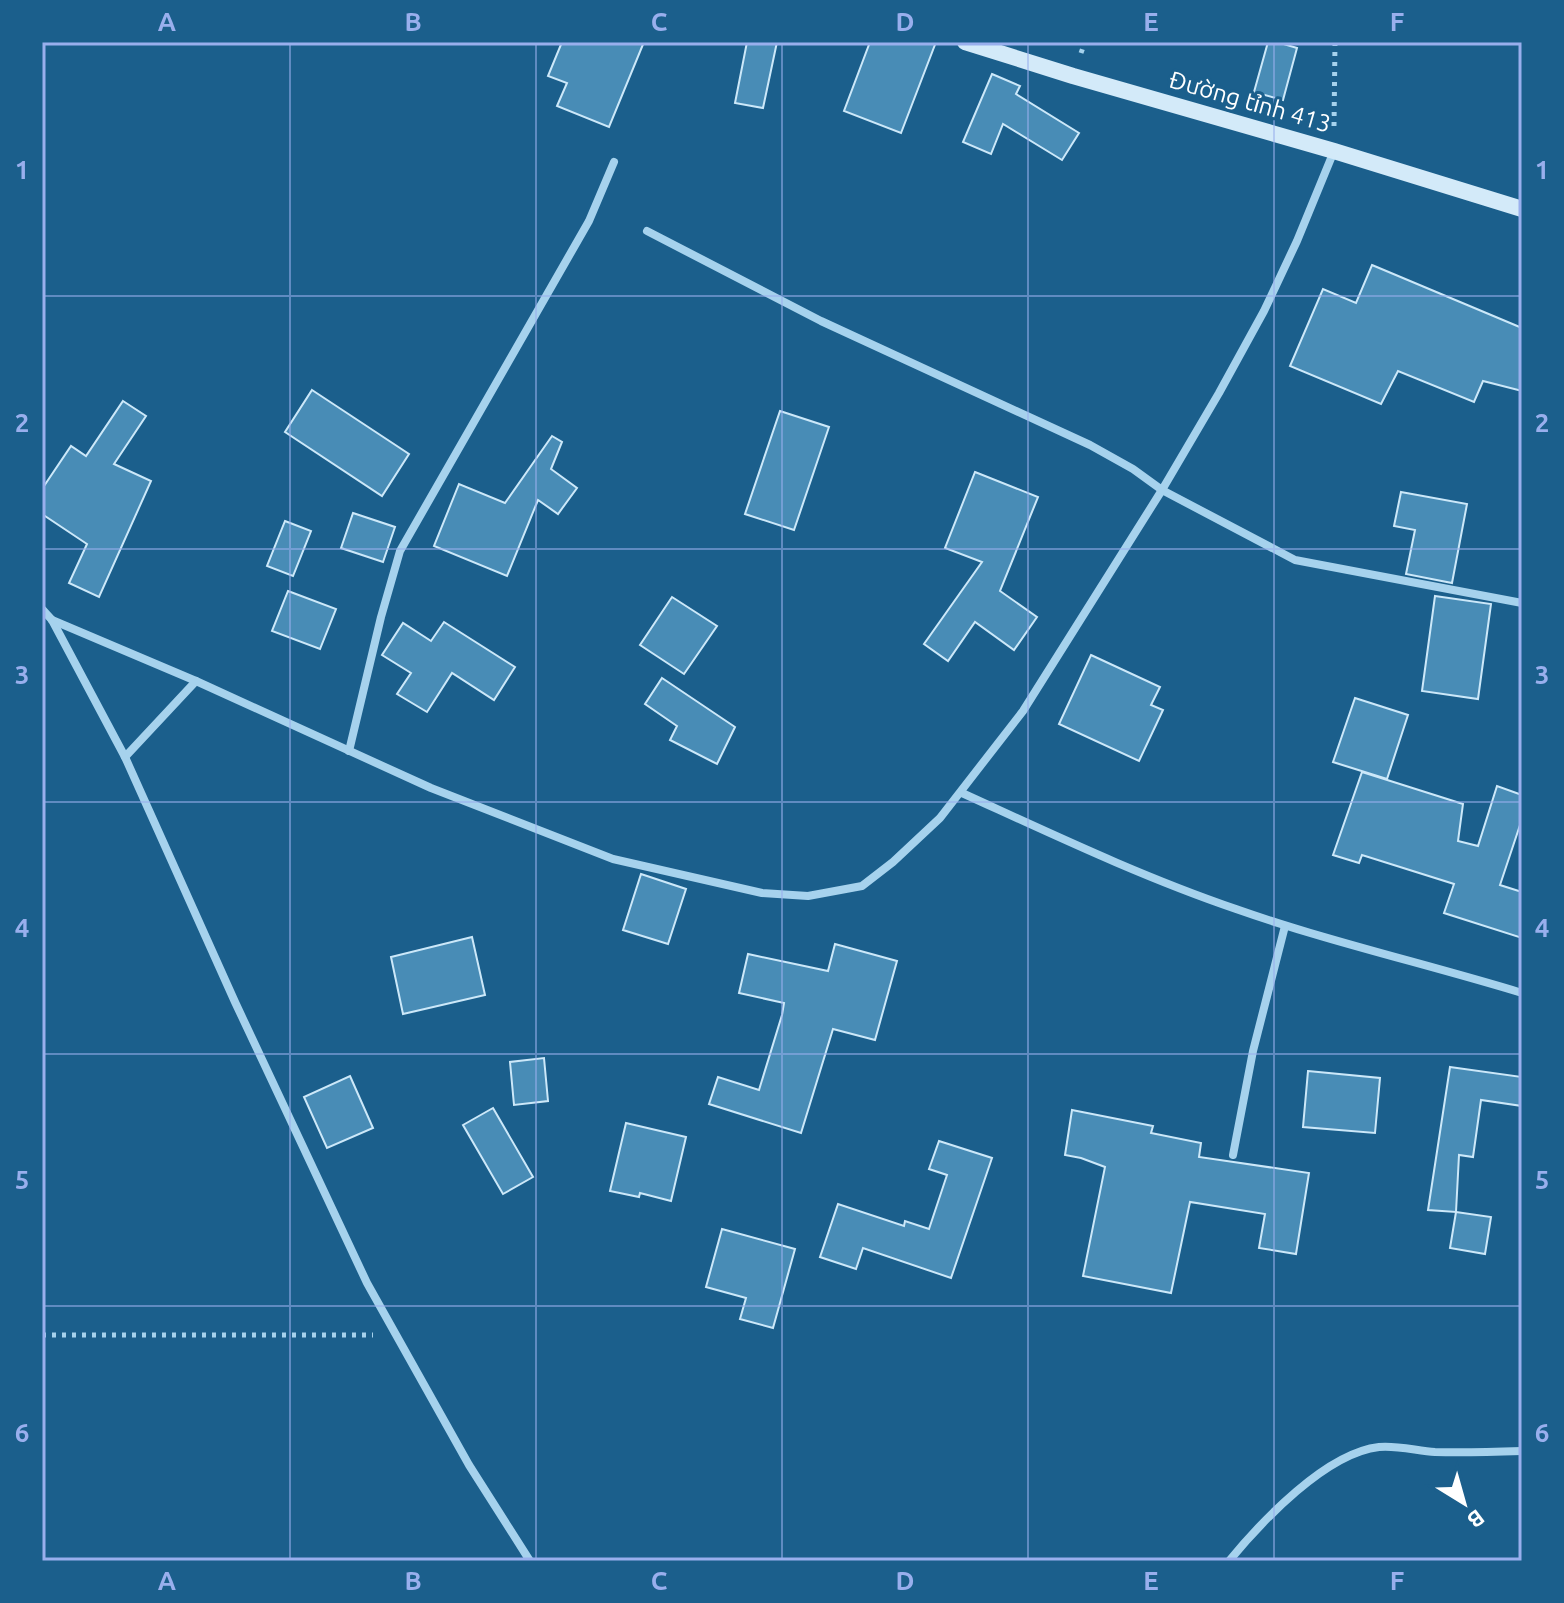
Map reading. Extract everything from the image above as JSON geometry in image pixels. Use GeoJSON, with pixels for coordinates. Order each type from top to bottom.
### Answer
{"type":"FeatureCollection","features":[{"type":"Feature","properties":{"kind":"main road","name":"Đường tỉnh 413"},"geometry":{"type":"LineString","coordinates":[[965,42],[1522,209]]}},
{"type":"Feature","properties":{"kind":"street"},"geometry":{"type":"LineString","coordinates":[[52,620],[196,681],[431,788],[613,859],[762,893],[808,896],[862,886],[940,818],[1023,711],[1162,490],[1264,311],[1334,151]]}},
{"type":"Feature","properties":{"kind":"street"},"geometry":{"type":"LineString","coordinates":[[349,751],[400,551],[589,221],[614,162]]}},
{"type":"Feature","properties":{"kind":"street"},"geometry":{"type":"LineString","coordinates":[[647,231],[821,321],[1090,445],[1133,469],[1162,490],[1295,560],[1522,603]]}},
{"type":"Feature","properties":{"kind":"street"},"geometry":{"type":"LineString","coordinates":[[42,609],[52,620],[125,757],[367,1283],[469,1465],[530,1561]]}},
{"type":"Feature","properties":{"kind":"street"},"geometry":{"type":"LineString","coordinates":[[125,757],[196,681]]}},
{"type":"Feature","properties":{"kind":"street"},"geometry":{"type":"LineString","coordinates":[[962,793],[1110,861],[1234,909],[1522,993]]}},
{"type":"Feature","properties":{"kind":"street"},"geometry":{"type":"LineString","coordinates":[[1233,1155],[1253,1051],[1285,926]]}},
{"type":"Feature","properties":{"kind":"street"},"geometry":{"type":"LineString","coordinates":[[1229,1561],[1255,1529],[1283,1502],[1341,1459],[1380,1446],[1435,1452],[1522,1451]]}},
{"type":"Feature","properties":{"kind":"path"},"geometry":{"type":"LineString","coordinates":[[1334,151],[1335,42]]}},
{"type":"Feature","properties":{"kind":"path"},"geometry":{"type":"LineString","coordinates":[[42,1335],[397,1335]]}},
{"type":"Feature","properties":{"kind":"building"},"geometry":{"type":"Polygon","coordinates":[[[562,42],[644,42],[609,127],[557,106],[567,83],[548,76],[562,42]]]}},
{"type":"Feature","properties":{"kind":"building"},"geometry":{"type":"Polygon","coordinates":[[[747,42],[777,42],[763,108],[735,103],[747,42]]]}},
{"type":"Feature","properties":{"kind":"building"},"geometry":{"type":"Polygon","coordinates":[[[870,42],[936,42],[901,133],[844,111],[870,42]]]}},
{"type":"Feature","properties":{"kind":"building"},"geometry":{"type":"Polygon","coordinates":[[[1268,42],[1297,48],[1283,100],[1254,92],[1268,42]]]}},
{"type":"Feature","properties":{"kind":"building"},"geometry":{"type":"Polygon","coordinates":[[[992,74],[1020,86],[1016,94],[1079,133],[1062,160],[1003,124],[991,154],[963,142],[992,74]]]}},
{"type":"Feature","properties":{"kind":"building"},"geometry":{"type":"Polygon","coordinates":[[[1372,265],[1522,328],[1522,391],[1483,381],[1474,402],[1398,371],[1381,404],[1290,366],[1323,289],[1356,303],[1372,265]]]}},
{"type":"Feature","properties":{"kind":"building"},"geometry":{"type":"Polygon","coordinates":[[[312,390],[409,454],[382,496],[285,432],[312,390]]]}},
{"type":"Feature","properties":{"kind":"building"},"geometry":{"type":"Polygon","coordinates":[[[123,401],[146,416],[114,464],[151,481],[99,597],[69,583],[87,544],[42,514],[42,489],[71,446],[86,456],[123,401]]]}},
{"type":"Feature","properties":{"kind":"building"},"geometry":{"type":"Polygon","coordinates":[[[780,411],[829,427],[794,530],[745,514],[780,411]]]}},
{"type":"Feature","properties":{"kind":"building"},"geometry":{"type":"Polygon","coordinates":[[[552,436],[562,442],[551,469],[577,488],[558,514],[538,500],[507,576],[434,546],[459,484],[505,503],[552,436]]]}},
{"type":"Feature","properties":{"kind":"building"},"geometry":{"type":"Polygon","coordinates":[[[975,472],[1038,497],[1000,591],[1037,617],[1014,650],[975,622],[948,661],[924,644],[982,562],[945,548],[975,472]]]}},
{"type":"Feature","properties":{"kind":"building"},"geometry":{"type":"Polygon","coordinates":[[[1401,492],[1467,504],[1452,583],[1406,574],[1415,530],[1394,526],[1401,492]]]}},
{"type":"Feature","properties":{"kind":"building"},"geometry":{"type":"Polygon","coordinates":[[[353,513],[395,527],[383,562],[341,548],[353,513]]]}},
{"type":"Feature","properties":{"kind":"building"},"geometry":{"type":"Polygon","coordinates":[[[285,521],[311,531],[293,576],[267,566],[285,521]]]}},
{"type":"Feature","properties":{"kind":"building"},"geometry":{"type":"Polygon","coordinates":[[[288,591],[336,609],[320,649],[272,631],[288,591]]]}},
{"type":"Feature","properties":{"kind":"building"},"geometry":{"type":"Polygon","coordinates":[[[1435,596],[1491,604],[1478,699],[1422,691],[1435,596]]]}},
{"type":"Feature","properties":{"kind":"building"},"geometry":{"type":"Polygon","coordinates":[[[672,597],[717,626],[684,674],[640,645],[672,597]]]}},
{"type":"Feature","properties":{"kind":"building"},"geometry":{"type":"Polygon","coordinates":[[[444,622],[515,667],[494,700],[452,673],[427,712],[397,694],[411,673],[382,655],[403,623],[431,641],[444,622]]]}},
{"type":"Feature","properties":{"kind":"building"},"geometry":{"type":"Polygon","coordinates":[[[1091,655],[1160,687],[1151,705],[1163,710],[1139,761],[1059,724],[1091,655]]]}},
{"type":"Feature","properties":{"kind":"building"},"geometry":{"type":"Polygon","coordinates":[[[662,678],[735,727],[717,764],[670,740],[677,726],[645,704],[662,678]]]}},
{"type":"Feature","properties":{"kind":"building"},"geometry":{"type":"Polygon","coordinates":[[[1355,698],[1408,715],[1387,779],[1333,762],[1355,698]]]}},
{"type":"Feature","properties":{"kind":"building"},"geometry":{"type":"Polygon","coordinates":[[[1362,772],[1463,804],[1458,841],[1478,846],[1497,786],[1522,795],[1522,819],[1500,885],[1522,892],[1522,938],[1444,913],[1454,884],[1362,855],[1359,863],[1333,855],[1362,772]]]}},
{"type":"Feature","properties":{"kind":"building"},"geometry":{"type":"Polygon","coordinates":[[[641,874],[686,889],[668,944],[623,930],[641,874]]]}},
{"type":"Feature","properties":{"kind":"building"},"geometry":{"type":"Polygon","coordinates":[[[472,937],[485,995],[403,1014],[391,957],[472,937]]]}},
{"type":"Feature","properties":{"kind":"building"},"geometry":{"type":"Polygon","coordinates":[[[835,944],[897,961],[875,1040],[833,1029],[801,1133],[709,1104],[718,1077],[759,1090],[782,1015],[784,1003],[739,993],[748,954],[828,971],[835,944]]]}},
{"type":"Feature","properties":{"kind":"building"},"geometry":{"type":"Polygon","coordinates":[[[544,1058],[548,1101],[514,1105],[510,1062],[544,1058]]]}},
{"type":"Feature","properties":{"kind":"building"},"geometry":{"type":"Polygon","coordinates":[[[1450,1067],[1522,1077],[1522,1106],[1481,1100],[1473,1157],[1459,1155],[1456,1212],[1428,1210],[1450,1067]]]}},
{"type":"Feature","properties":{"kind":"building"},"geometry":{"type":"Polygon","coordinates":[[[1308,1071],[1380,1078],[1375,1133],[1303,1127],[1308,1071]]]}},
{"type":"Feature","properties":{"kind":"building"},"geometry":{"type":"Polygon","coordinates":[[[350,1076],[373,1128],[327,1148],[304,1097],[350,1076]]]}},
{"type":"Feature","properties":{"kind":"building"},"geometry":{"type":"Polygon","coordinates":[[[493,1108],[533,1177],[503,1194],[463,1125],[493,1108]]]}},
{"type":"Feature","properties":{"kind":"building"},"geometry":{"type":"Polygon","coordinates":[[[1072,1110],[1153,1126],[1151,1133],[1201,1143],[1199,1157],[1309,1173],[1296,1254],[1259,1248],[1265,1214],[1190,1202],[1171,1293],[1083,1276],[1105,1167],[1065,1155],[1072,1110]]]}},
{"type":"Feature","properties":{"kind":"building"},"geometry":{"type":"Polygon","coordinates":[[[626,1123],[686,1137],[671,1201],[640,1193],[639,1197],[610,1191],[626,1123]]]}},
{"type":"Feature","properties":{"kind":"building"},"geometry":{"type":"Polygon","coordinates":[[[939,1141],[992,1158],[951,1278],[863,1248],[856,1269],[820,1257],[838,1204],[904,1226],[905,1221],[929,1229],[947,1175],[929,1169],[939,1141]]]}},
{"type":"Feature","properties":{"kind":"building"},"geometry":{"type":"Polygon","coordinates":[[[1456,1212],[1491,1217],[1485,1254],[1450,1248],[1456,1212]]]}},
{"type":"Feature","properties":{"kind":"building"},"geometry":{"type":"Polygon","coordinates":[[[722,1229],[795,1249],[773,1328],[740,1319],[746,1298],[706,1287],[722,1229]]]}}]}
